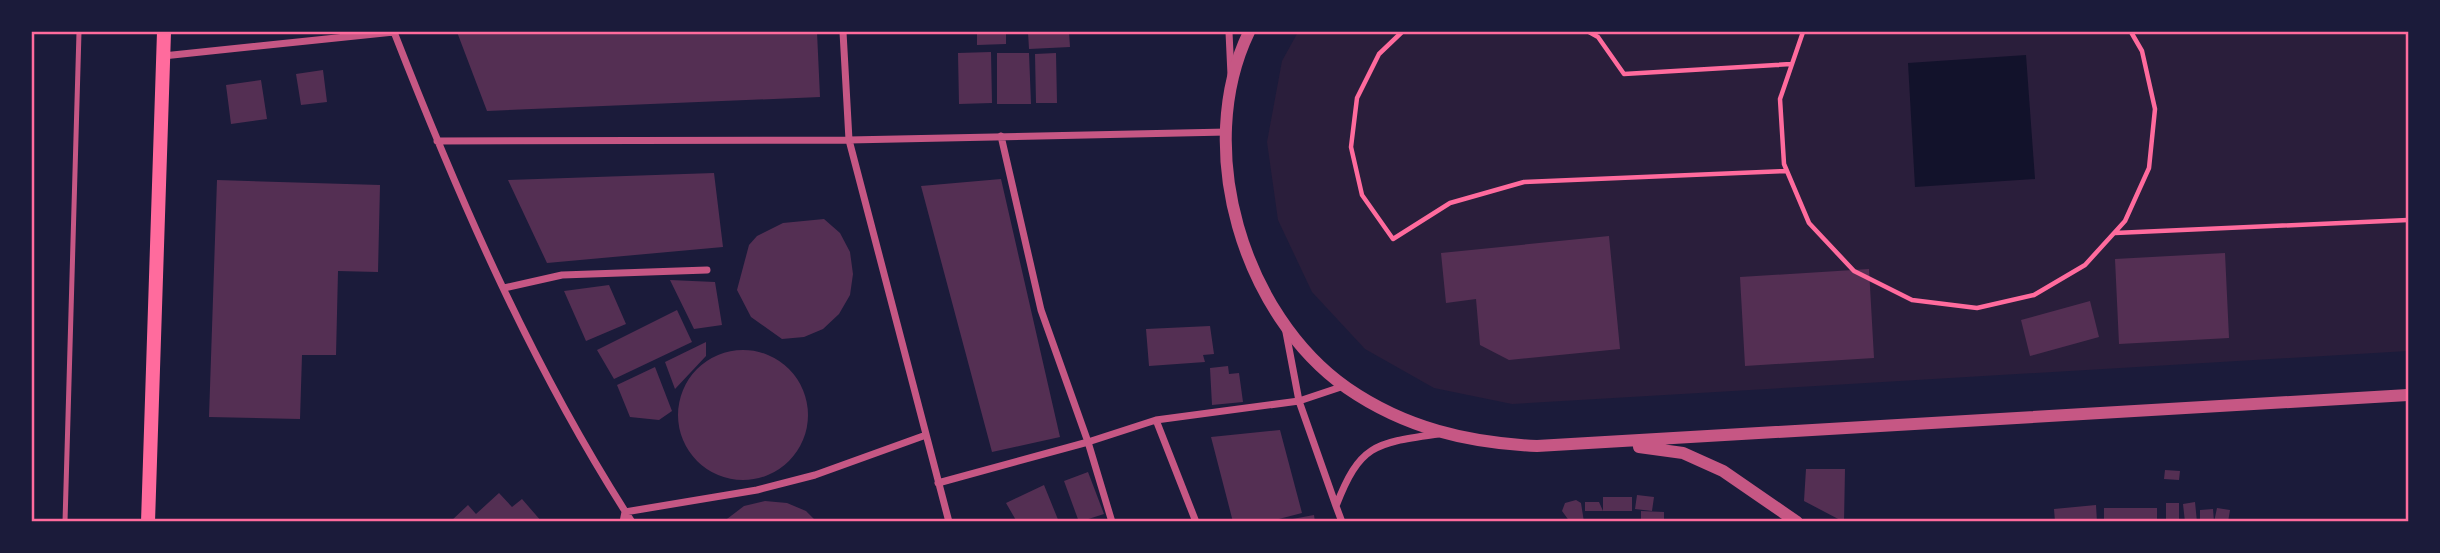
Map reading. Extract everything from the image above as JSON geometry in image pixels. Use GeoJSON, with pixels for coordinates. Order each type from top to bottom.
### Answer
{"type":"FeatureCollection","features":[{"type":"Feature","properties":{"kind":"main road"},"geometry":{"type":"LineString","coordinates":[[148,522],[164,32]]}},
{"type":"Feature","properties":{"kind":"street"},"geometry":{"type":"LineString","coordinates":[[163,57],[394,32],[437,141],[533,351],[597,467],[632,522]]}},
{"type":"Feature","properties":{"kind":"street"},"geometry":{"type":"LineString","coordinates":[[844,32],[849,140],[948,522]]}},
{"type":"Feature","properties":{"kind":"street"},"geometry":{"type":"LineString","coordinates":[[1229,32],[1231,89],[1226,136],[1229,190],[1241,237],[1259,282],[1284,323],[1316,360],[1344,386],[1395,416],[1440,434],[1488,444],[1537,446],[1614,443],[2409,395]]}},
{"type":"Feature","properties":{"kind":"street"},"geometry":{"type":"LineString","coordinates":[[1231,89],[1249,32]]}},
{"type":"Feature","properties":{"kind":"street"},"geometry":{"type":"LineString","coordinates":[[1001,136],[1041,310],[1088,442],[1112,522]]}},
{"type":"Feature","properties":{"kind":"street"},"geometry":{"type":"LineString","coordinates":[[437,141],[1226,136]]}},
{"type":"Feature","properties":{"kind":"street"},"geometry":{"type":"LineString","coordinates":[[504,288],[562,275],[708,270]]}},
{"type":"Feature","properties":{"kind":"street"},"geometry":{"type":"LineString","coordinates":[[1284,323],[1299,401],[1342,522]]}},
{"type":"Feature","properties":{"kind":"street"},"geometry":{"type":"LineString","coordinates":[[938,483],[1088,442],[1156,420],[1299,401],[1344,386]]}},
{"type":"Feature","properties":{"kind":"street"},"geometry":{"type":"LineString","coordinates":[[1156,420],[1196,522]]}},
{"type":"Feature","properties":{"kind":"street"},"geometry":{"type":"LineString","coordinates":[[1336,506],[1350,472],[1368,451],[1394,440],[1440,434]]}},
{"type":"Feature","properties":{"kind":"street"},"geometry":{"type":"LineString","coordinates":[[625,512],[757,490],[815,475],[926,435]]}},
{"type":"Feature","properties":{"kind":"street"},"geometry":{"type":"LineString","coordinates":[[1614,443],[1683,453],[1723,471],[1797,522]]}},
{"type":"Feature","properties":{"kind":"street"},"geometry":{"type":"LineString","coordinates":[[623,522],[625,512]]}},
{"type":"Feature","properties":{"kind":"lane"},"geometry":{"type":"LineString","coordinates":[[65,522],[79,32]]}},
{"type":"Feature","properties":{"kind":"path"},"geometry":{"type":"LineString","coordinates":[[1402,32],[1379,54],[1357,97],[1351,147],[1362,195],[1393,239],[1450,204],[1524,182],[1786,171]]}},
{"type":"Feature","properties":{"kind":"path"},"geometry":{"type":"LineString","coordinates":[[1589,32],[1598,37],[1624,74],[1791,64]]}},
{"type":"Feature","properties":{"kind":"path"},"geometry":{"type":"LineString","coordinates":[[1803,32],[1780,99],[1786,171],[1809,223],[1854,271],[1912,300],[1977,308],[2034,295],[2085,265],[2124,221],[2149,168],[2155,109],[2142,51],[2131,32]]}},
{"type":"Feature","properties":{"kind":"path"},"geometry":{"type":"LineString","coordinates":[[2114,233],[2409,220]]}},
{"type":"Feature","properties":{"kind":"shaded area"},"geometry":{"type":"Polygon","coordinates":[[[1298,32],[2408,32],[2408,351],[1512,404],[1434,388],[1365,349],[1312,292],[1278,220],[1267,142],[1282,61],[1298,32]]]}},
{"type":"Feature","properties":{"kind":"shaded area"},"geometry":{"type":"Polygon","coordinates":[[[2026,55],[2035,179],[1915,187],[1908,63],[2026,55]]]}},
{"type":"Feature","properties":{"kind":"building"},"geometry":{"type":"Polygon","coordinates":[[[457,32],[817,32],[820,97],[487,111],[457,32]]]}},
{"type":"Feature","properties":{"kind":"building"},"geometry":{"type":"Polygon","coordinates":[[[977,32],[1006,32],[1006,44],[977,45],[977,32]]]}},
{"type":"Feature","properties":{"kind":"building"},"geometry":{"type":"Polygon","coordinates":[[[1028,32],[1069,32],[1070,47],[1029,49],[1028,32]]]}},
{"type":"Feature","properties":{"kind":"building"},"geometry":{"type":"Polygon","coordinates":[[[991,52],[992,103],[959,104],[958,53],[991,52]]]}},
{"type":"Feature","properties":{"kind":"building"},"geometry":{"type":"Polygon","coordinates":[[[997,53],[1029,53],[1031,104],[997,104],[997,53]]]}},
{"type":"Feature","properties":{"kind":"building"},"geometry":{"type":"Polygon","coordinates":[[[1056,53],[1057,103],[1036,103],[1035,54],[1056,53]]]}},
{"type":"Feature","properties":{"kind":"building"},"geometry":{"type":"Polygon","coordinates":[[[323,70],[327,102],[301,105],[296,74],[323,70]]]}},
{"type":"Feature","properties":{"kind":"building"},"geometry":{"type":"Polygon","coordinates":[[[261,80],[267,119],[231,124],[226,85],[261,80]]]}},
{"type":"Feature","properties":{"kind":"building"},"geometry":{"type":"Polygon","coordinates":[[[714,173],[723,247],[547,263],[508,180],[714,173]]]}},
{"type":"Feature","properties":{"kind":"building"},"geometry":{"type":"Polygon","coordinates":[[[1001,179],[1060,437],[992,452],[921,186],[1001,179]]]}},
{"type":"Feature","properties":{"kind":"building"},"geometry":{"type":"Polygon","coordinates":[[[217,180],[380,185],[378,272],[338,271],[336,355],[302,355],[300,419],[209,417],[217,180]]]}},
{"type":"Feature","properties":{"kind":"building"},"geometry":{"type":"Polygon","coordinates":[[[824,219],[840,233],[850,252],[853,274],[850,295],[839,314],[823,329],[804,337],[782,339],[751,317],[737,290],[749,245],[757,236],[783,223],[824,219]]]}},
{"type":"Feature","properties":{"kind":"building"},"geometry":{"type":"Polygon","coordinates":[[[1609,236],[1620,349],[1509,360],[1480,345],[1476,299],[1446,303],[1441,253],[1609,236]]]}},
{"type":"Feature","properties":{"kind":"building"},"geometry":{"type":"Polygon","coordinates":[[[2225,253],[2229,338],[2119,344],[2115,259],[2225,253]]]}},
{"type":"Feature","properties":{"kind":"building"},"geometry":{"type":"Polygon","coordinates":[[[1869,269],[1874,358],[1745,366],[1740,277],[1869,269]]]}},
{"type":"Feature","properties":{"kind":"building"},"geometry":{"type":"Polygon","coordinates":[[[670,280],[715,282],[722,325],[694,329],[670,280]]]}},
{"type":"Feature","properties":{"kind":"building"},"geometry":{"type":"Polygon","coordinates":[[[609,285],[626,324],[586,341],[564,291],[609,285]]]}},
{"type":"Feature","properties":{"kind":"building"},"geometry":{"type":"Polygon","coordinates":[[[2090,301],[2099,337],[2030,356],[2021,320],[2090,301]]]}},
{"type":"Feature","properties":{"kind":"building"},"geometry":{"type":"Polygon","coordinates":[[[677,310],[692,342],[614,379],[597,350],[677,310]]]}},
{"type":"Feature","properties":{"kind":"building"},"geometry":{"type":"Polygon","coordinates":[[[1210,326],[1214,354],[1203,355],[1205,362],[1149,366],[1146,329],[1210,326]]]}},
{"type":"Feature","properties":{"kind":"building"},"geometry":{"type":"Polygon","coordinates":[[[706,342],[706,356],[675,389],[665,362],[706,342]]]}},
{"type":"Feature","properties":{"kind":"building"},"geometry":{"type":"Polygon","coordinates":[[[743,350],[768,355],[789,369],[803,390],[808,415],[803,440],[789,461],[768,475],[743,480],[718,475],[697,461],[683,440],[678,415],[683,390],[697,369],[718,355],[743,350]]]}},
{"type":"Feature","properties":{"kind":"building"},"geometry":{"type":"Polygon","coordinates":[[[1228,366],[1229,374],[1239,373],[1243,402],[1212,405],[1210,368],[1228,366]]]}},
{"type":"Feature","properties":{"kind":"building"},"geometry":{"type":"Polygon","coordinates":[[[655,367],[672,411],[659,420],[630,417],[617,385],[655,367]]]}},
{"type":"Feature","properties":{"kind":"building"},"geometry":{"type":"Polygon","coordinates":[[[1280,430],[1302,513],[1267,522],[1233,522],[1211,437],[1280,430]]]}},
{"type":"Feature","properties":{"kind":"building"},"geometry":{"type":"Polygon","coordinates":[[[1806,469],[1845,469],[1844,522],[1804,501],[1806,469]]]}},
{"type":"Feature","properties":{"kind":"building"},"geometry":{"type":"Polygon","coordinates":[[[2165,470],[2180,471],[2179,480],[2164,479],[2165,470]]]}},
{"type":"Feature","properties":{"kind":"building"},"geometry":{"type":"Polygon","coordinates":[[[1088,472],[1104,514],[1079,522],[1064,481],[1088,472]]]}},
{"type":"Feature","properties":{"kind":"building"},"geometry":{"type":"Polygon","coordinates":[[[1044,485],[1059,522],[1017,522],[1006,503],[1044,485]]]}},
{"type":"Feature","properties":{"kind":"building"},"geometry":{"type":"Polygon","coordinates":[[[499,493],[512,507],[522,499],[542,522],[450,522],[468,505],[476,514],[499,493]]]}},
{"type":"Feature","properties":{"kind":"building"},"geometry":{"type":"Polygon","coordinates":[[[1637,495],[1654,497],[1652,511],[1635,509],[1637,495]]]}},
{"type":"Feature","properties":{"kind":"building"},"geometry":{"type":"Polygon","coordinates":[[[1603,497],[1632,497],[1632,511],[1603,511],[1603,497]]]}},
{"type":"Feature","properties":{"kind":"building"},"geometry":{"type":"Polygon","coordinates":[[[1576,500],[1581,503],[1584,522],[1570,522],[1562,511],[1565,503],[1576,500]]]}},
{"type":"Feature","properties":{"kind":"building"},"geometry":{"type":"Polygon","coordinates":[[[765,501],[787,503],[806,511],[817,522],[723,522],[744,506],[765,501]]]}},
{"type":"Feature","properties":{"kind":"building"},"geometry":{"type":"Polygon","coordinates":[[[1585,502],[1599,502],[1603,511],[1585,511],[1585,502]]]}},
{"type":"Feature","properties":{"kind":"building"},"geometry":{"type":"Polygon","coordinates":[[[2195,502],[2197,522],[2185,522],[2183,504],[2195,502]]]}},
{"type":"Feature","properties":{"kind":"building"},"geometry":{"type":"Polygon","coordinates":[[[2166,503],[2179,503],[2179,522],[2166,522],[2166,503]]]}},
{"type":"Feature","properties":{"kind":"building"},"geometry":{"type":"Polygon","coordinates":[[[2096,505],[2097,522],[2055,522],[2054,509],[2096,505]]]}},
{"type":"Feature","properties":{"kind":"building"},"geometry":{"type":"Polygon","coordinates":[[[2104,508],[2157,508],[2157,522],[2104,522],[2104,508]]]}},
{"type":"Feature","properties":{"kind":"building"},"geometry":{"type":"Polygon","coordinates":[[[2217,508],[2230,510],[2228,522],[2214,522],[2217,508]]]}},
{"type":"Feature","properties":{"kind":"building"},"geometry":{"type":"Polygon","coordinates":[[[2213,509],[2214,522],[2200,522],[2200,510],[2213,509]]]}},
{"type":"Feature","properties":{"kind":"building"},"geometry":{"type":"Polygon","coordinates":[[[1641,511],[1664,512],[1664,522],[1641,522],[1641,511]]]}},
{"type":"Feature","properties":{"kind":"building"},"geometry":{"type":"Polygon","coordinates":[[[1314,515],[1315,522],[1287,522],[1287,520],[1314,515]]]}}]}
